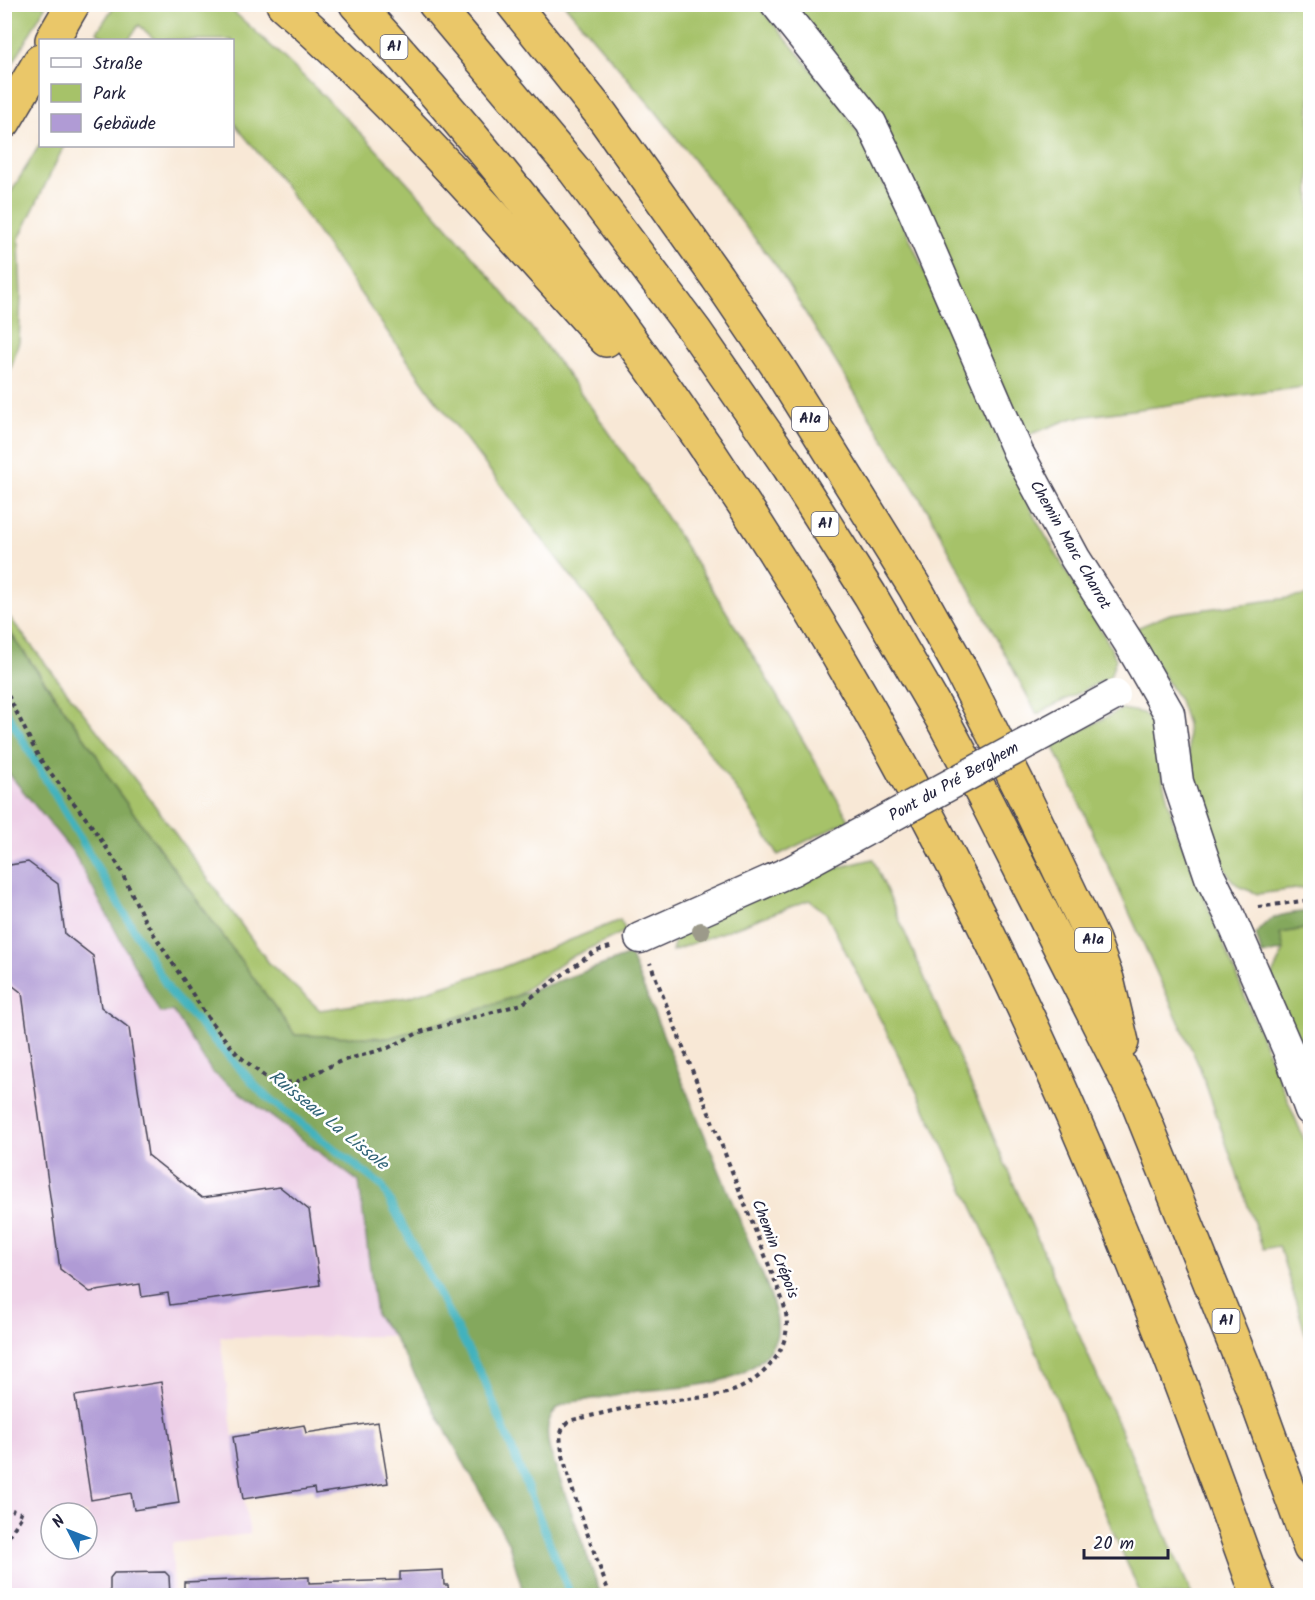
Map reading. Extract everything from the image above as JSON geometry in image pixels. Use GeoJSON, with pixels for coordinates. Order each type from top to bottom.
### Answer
{"type":"FeatureCollection","features":[{"type":"Feature","properties":{"kind":"highway"},"geometry":{"type":"LineString","coordinates":[[53,39],[73,4]]}},
{"type":"Feature","properties":{"kind":"highway"},"geometry":{"type":"LineString","coordinates":[[282,4],[352,68],[430,148],[710,454]]}},
{"type":"Feature","properties":{"kind":"highway","name":"A1"},"geometry":{"type":"LineString","coordinates":[[356,4],[471,136],[569,258],[656,376],[710,454],[805,601],[865,702],[961,880],[1069,1108],[1124,1237],[1181,1384],[1258,1596]]}},
{"type":"Feature","properties":{"kind":"highway","name":"A1"},"geometry":{"type":"LineString","coordinates":[[435,4],[538,126],[612,219],[695,331],[789,466],[870,595],[945,724],[1135,1096],[1250,1382],[1311,1548]]}},
{"type":"Feature","properties":{"kind":"highway","name":"A1a"},"geometry":{"type":"LineString","coordinates":[[513,4],[601,114],[717,277],[778,367],[914,586],[969,687],[1093,940],[1107,979],[1135,1096]]}},
{"type":"Feature","properties":{"kind":"highway"},"geometry":{"type":"LineString","coordinates":[[5,121],[39,63]]}},
{"type":"Feature","properties":{"kind":"street","name":"Chemin Marc Charrot"},"geometry":{"type":"LineString","coordinates":[[776,4],[871,123],[912,208],[1018,452],[1075,558],[1149,676],[1169,713],[1178,782],[1210,877],[1228,912],[1288,1050],[1311,1110]]}},
{"type":"Feature","properties":{"kind":"street","name":"Pont du Pré Berghem"},"geometry":{"type":"LineString","coordinates":[[640,938],[793,870],[1149,676]]}},
{"type":"Feature","properties":{"kind":"path"},"geometry":{"type":"LineString","coordinates":[[4,687],[39,758],[97,833],[118,865],[144,919],[210,1021],[238,1055],[265,1077],[280,1083],[296,1082],[341,1061],[388,1048],[420,1032],[522,1004],[594,952],[640,938]]}},
{"type":"Feature","properties":{"kind":"path"},"geometry":{"type":"LineString","coordinates":[[1228,912],[1311,900]]}},
{"type":"Feature","properties":{"kind":"path","name":"Chemin Crépois"},"geometry":{"type":"LineString","coordinates":[[610,1596],[566,1468],[560,1442],[564,1425],[572,1420],[656,1402],[726,1394],[741,1388],[764,1372],[780,1353],[786,1331],[787,1315],[640,938]]}},
{"type":"Feature","properties":{"kind":"path"},"geometry":{"type":"LineString","coordinates":[[4,1544],[24,1514],[12,1510]]}},
{"type":"Feature","properties":{"kind":"shaded area"},"geometry":{"type":"Polygon","coordinates":[[[4,769],[73,852],[160,1013],[173,1010],[212,1073],[359,1182],[376,1316],[393,1336],[220,1337],[233,1437],[250,1534],[172,1543],[174,1595],[5,1595],[4,769]]]}},
{"type":"Feature","properties":{"kind":"green space"},"geometry":{"type":"Polygon","coordinates":[[[4,5],[46,5],[5,77],[4,5]]]}},
{"type":"Feature","properties":{"kind":"green space"},"geometry":{"type":"Polygon","coordinates":[[[226,5],[350,122],[428,205],[538,336],[623,452],[740,634],[849,820],[778,855],[746,803],[686,721],[555,556],[432,395],[284,185],[234,123],[234,39],[154,39],[139,25],[129,39],[106,39],[97,32],[114,6],[226,5]]]}},
{"type":"Feature","properties":{"kind":"green space"},"geometry":{"type":"Polygon","coordinates":[[[565,5],[758,5],[840,104],[864,143],[904,225],[1035,518],[1108,642],[1116,659],[1110,677],[1037,714],[928,511],[777,267],[657,113],[565,5]]]}},
{"type":"Feature","properties":{"kind":"green space"},"geometry":{"type":"Polygon","coordinates":[[[790,5],[1310,5],[1310,386],[1073,418],[1028,435],[985,352],[790,5]]]}},
{"type":"Feature","properties":{"kind":"green space"},"geometry":{"type":"Polygon","coordinates":[[[39,146],[64,147],[19,239],[21,296],[19,341],[5,388],[5,202],[39,146]]]}},
{"type":"Feature","properties":{"kind":"green space"},"geometry":{"type":"Polygon","coordinates":[[[1310,595],[1310,887],[1258,894],[1240,887],[1232,880],[1223,866],[1191,784],[1187,724],[1179,700],[1134,629],[1170,614],[1310,595]]]}},
{"type":"Feature","properties":{"kind":"green space"},"geometry":{"type":"Polygon","coordinates":[[[4,610],[150,799],[269,963],[320,1010],[408,997],[506,966],[620,920],[626,931],[567,959],[518,995],[456,1018],[389,1038],[295,1035],[111,782],[96,754],[5,625],[4,610]]]}},
{"type":"Feature","properties":{"kind":"green space"},"geometry":{"type":"Polygon","coordinates":[[[4,625],[96,754],[111,782],[295,1035],[389,1038],[456,1018],[630,955],[768,1288],[775,1313],[777,1332],[766,1354],[753,1367],[736,1376],[696,1386],[638,1391],[572,1402],[564,1404],[552,1415],[548,1426],[550,1451],[601,1595],[524,1595],[509,1544],[393,1336],[376,1316],[359,1182],[212,1072],[173,1011],[160,1013],[73,852],[5,769],[4,625]]]}},
{"type":"Feature","properties":{"kind":"green space"},"geometry":{"type":"Polygon","coordinates":[[[1122,709],[1143,713],[1154,725],[1164,785],[1175,827],[1310,1154],[1310,1349],[1279,1246],[1263,1249],[1200,1068],[1053,745],[1122,709]]]}},
{"type":"Feature","properties":{"kind":"green space"},"geometry":{"type":"Polygon","coordinates":[[[873,859],[1192,1595],[1141,1595],[978,1219],[826,913],[809,900],[672,951],[677,930],[812,874],[873,859]]]}},
{"type":"Feature","properties":{"kind":"green space"},"geometry":{"type":"Polygon","coordinates":[[[1310,911],[1310,928],[1280,933],[1284,950],[1262,955],[1256,934],[1261,927],[1273,918],[1310,911]]]}},
{"type":"Feature","properties":{"kind":"green space"},"geometry":{"type":"Polygon","coordinates":[[[1310,928],[1310,1082],[1269,981],[1284,950],[1279,933],[1310,928]]]}},
{"type":"Feature","properties":{"kind":"building"},"geometry":{"type":"Polygon","coordinates":[[[28,862],[58,884],[65,934],[93,956],[101,1007],[129,1028],[148,1155],[202,1198],[280,1187],[309,1210],[320,1285],[170,1305],[168,1293],[142,1297],[140,1284],[90,1292],[60,1269],[22,993],[4,979],[4,866],[28,862]]]}},
{"type":"Feature","properties":{"kind":"building"},"geometry":{"type":"Polygon","coordinates":[[[161,1382],[179,1503],[134,1510],[131,1493],[91,1500],[75,1396],[161,1382]]]}},
{"type":"Feature","properties":{"kind":"building"},"geometry":{"type":"Polygon","coordinates":[[[378,1422],[388,1483],[315,1494],[314,1488],[243,1499],[233,1437],[304,1425],[306,1433],[378,1422]]]}},
{"type":"Feature","properties":{"kind":"building"},"geometry":{"type":"Polygon","coordinates":[[[443,1570],[444,1585],[448,1585],[449,1596],[184,1596],[184,1582],[309,1577],[309,1583],[400,1580],[400,1572],[443,1570]]]}},
{"type":"Feature","properties":{"kind":"building"},"geometry":{"type":"Polygon","coordinates":[[[165,1572],[169,1576],[170,1596],[110,1596],[110,1578],[114,1573],[165,1572]]]}},
{"type":"Feature","properties":{"kind":"waterway","name":"Ruisseau La Lissole"},"geometry":{"type":"LineString","coordinates":[[4,708],[171,993],[262,1093],[382,1186],[485,1382],[571,1596]]}}]}
